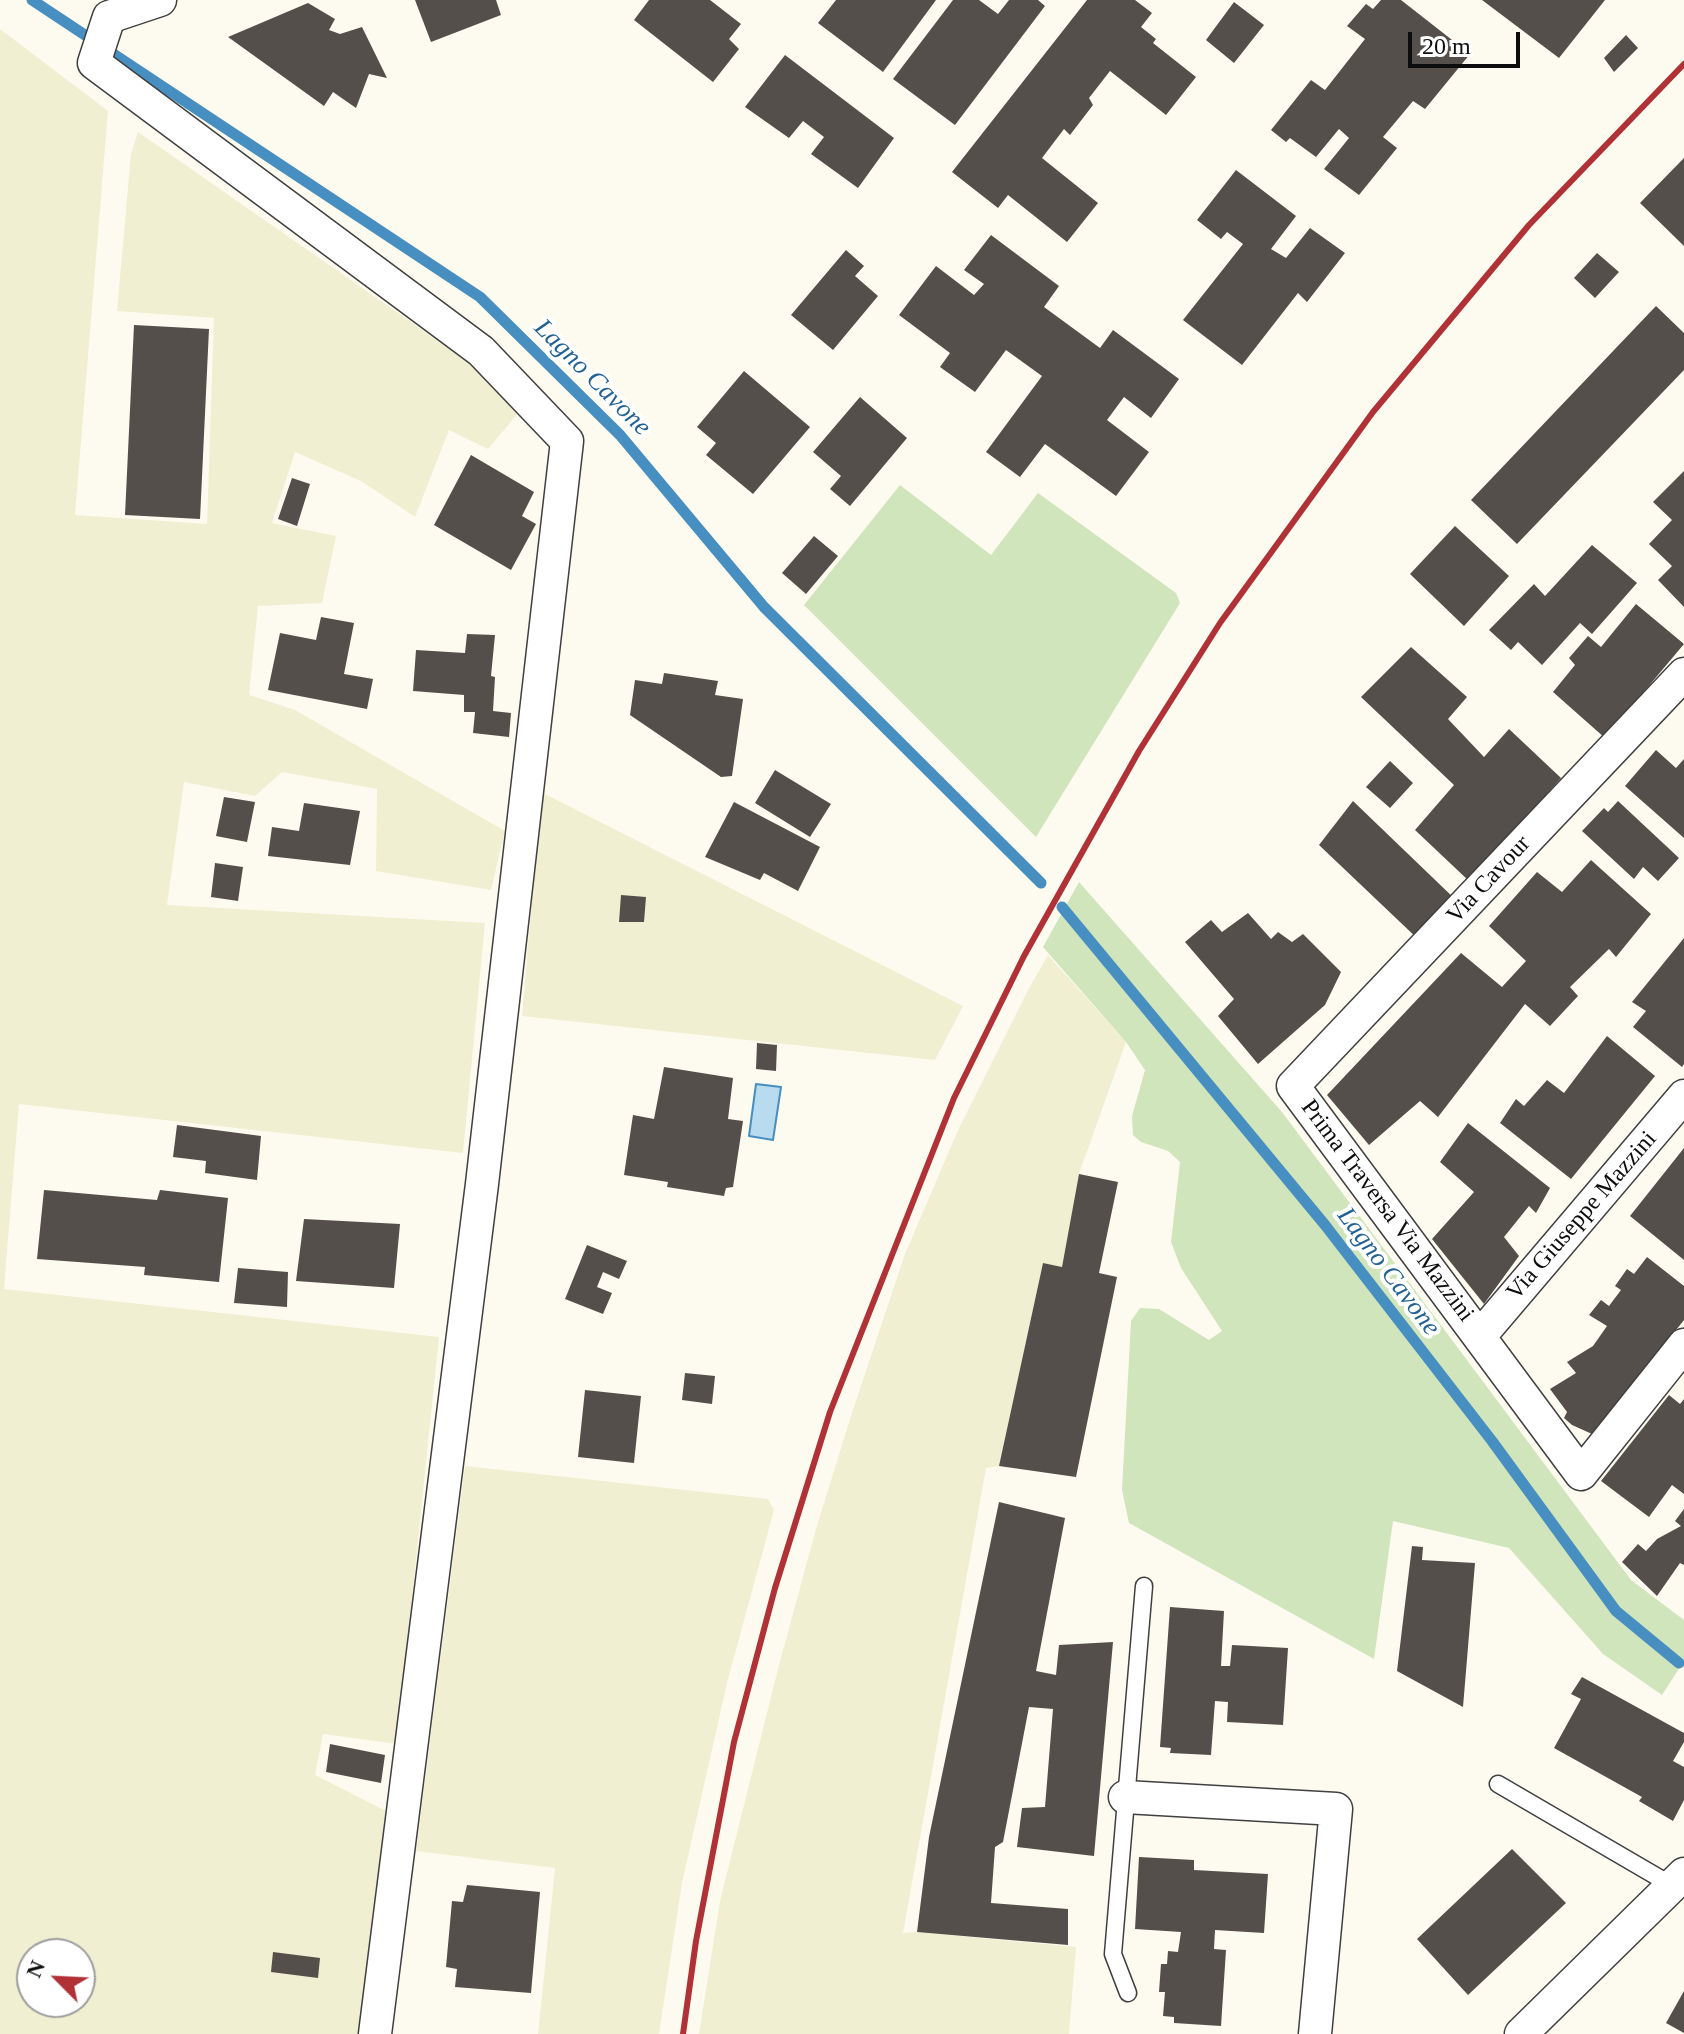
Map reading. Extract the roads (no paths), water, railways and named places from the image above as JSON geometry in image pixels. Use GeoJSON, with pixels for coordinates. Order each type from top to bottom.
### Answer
{"type":"FeatureCollection","features":[{"type":"Feature","properties":{"kind":"street"},"geometry":{"type":"LineString","coordinates":[[160,0],[109,17],[94,63],[481,351],[567,441],[484,1169],[375,2034]]}},
{"type":"Feature","properties":{"kind":"street","name":"Via Cavour"},"geometry":{"type":"LineString","coordinates":[[1293,1086],[1684,674]]}},
{"type":"Feature","properties":{"kind":"street","name":"Prima Traversa Via Mazzini"},"geometry":{"type":"LineString","coordinates":[[1293,1086],[1581,1474],[1684,1345]]}},
{"type":"Feature","properties":{"kind":"street","name":"Via Giuseppe Mazzini"},"geometry":{"type":"LineString","coordinates":[[1480,1336],[1684,1096]]}},
{"type":"Feature","properties":{"kind":"street"},"geometry":{"type":"LineString","coordinates":[[1125,1797],[1336,1809],[1315,2034]]}},
{"type":"Feature","properties":{"kind":"street"},"geometry":{"type":"LineString","coordinates":[[1521,2034],[1680,1884]]}},
{"type":"Feature","properties":{"kind":"lane"},"geometry":{"type":"LineString","coordinates":[[1128,1993],[1113,1954],[1144,1586]]}},
{"type":"Feature","properties":{"kind":"lane"},"geometry":{"type":"LineString","coordinates":[[1498,1784],[1680,1884]]}},
{"type":"Feature","properties":{"kind":"water"},"geometry":{"type":"Polygon","coordinates":[[[756,1084],[781,1087],[773,1140],[749,1136],[756,1084]]]}},
{"type":"Feature","properties":{"kind":"waterway","name":"Lagno Cavone"},"geometry":{"type":"LineString","coordinates":[[32,0],[480,297],[620,435],[764,607],[1041,883]]}},
{"type":"Feature","properties":{"kind":"waterway","name":"Lagno Cavone"},"geometry":{"type":"LineString","coordinates":[[1062,907],[1325,1225],[1492,1441],[1616,1611],[1679,1663]]}},
{"type":"Feature","properties":{"kind":"railway"},"geometry":{"type":"LineString","coordinates":[[683,2034],[696,1941],[734,1742],[775,1588],[830,1412],[954,1098],[1024,956],[1139,751],[1220,623],[1373,412],[1529,225],[1684,64]]}}]}
